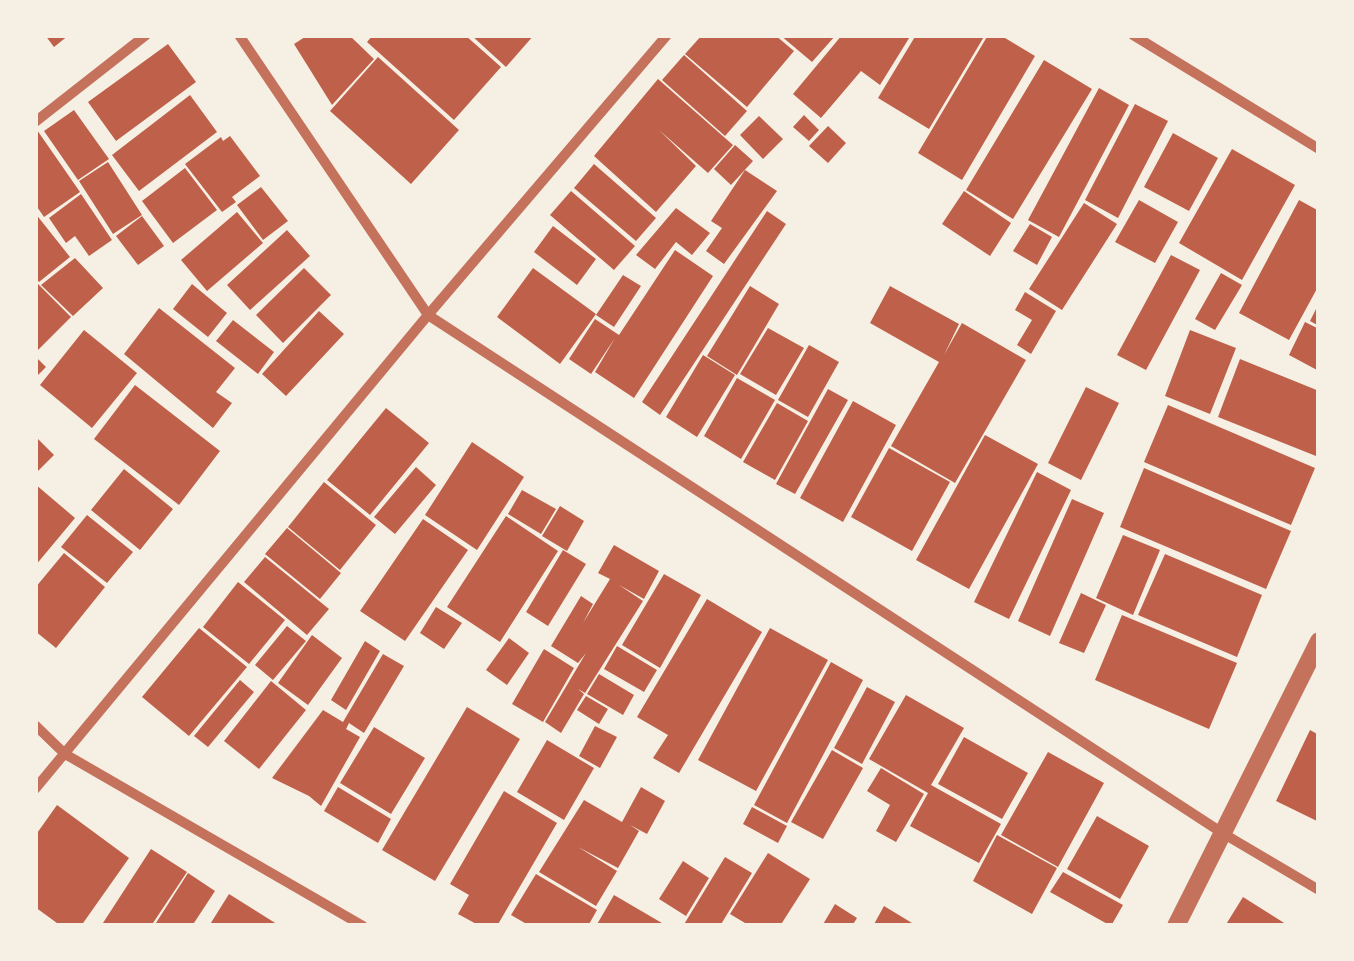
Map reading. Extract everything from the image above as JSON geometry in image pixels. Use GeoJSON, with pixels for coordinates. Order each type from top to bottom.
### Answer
{"type":"FeatureCollection","features":[{"type":"Feature","properties":{"kind":"street"},"geometry":{"type":"LineString","coordinates":[[35,122],[146,35]]}},
{"type":"Feature","properties":{"kind":"street"},"geometry":{"type":"LineString","coordinates":[[239,35],[428,315],[1224,834],[1319,890]]}},
{"type":"Feature","properties":{"kind":"street"},"geometry":{"type":"LineString","coordinates":[[35,789],[666,35]]}},
{"type":"Feature","properties":{"kind":"street"},"geometry":{"type":"LineString","coordinates":[[1132,35],[1319,149]]}},
{"type":"Feature","properties":{"kind":"street"},"geometry":{"type":"LineString","coordinates":[[1176,926],[1319,641]]}},
{"type":"Feature","properties":{"kind":"street"},"geometry":{"type":"LineString","coordinates":[[35,726],[66,754],[363,926]]}},
{"type":"Feature","properties":{"kind":"building"},"geometry":{"type":"Polygon","coordinates":[[[45,35],[69,35],[54,47],[45,35]]]}},
{"type":"Feature","properties":{"kind":"building"},"geometry":{"type":"Polygon","coordinates":[[[308,35],[349,35],[374,59],[332,105],[294,44],[308,35]]]}},
{"type":"Feature","properties":{"kind":"building"},"geometry":{"type":"Polygon","coordinates":[[[373,35],[465,35],[501,67],[454,120],[367,42],[373,35]]]}},
{"type":"Feature","properties":{"kind":"building"},"geometry":{"type":"Polygon","coordinates":[[[471,35],[534,35],[506,67],[471,35]]]}},
{"type":"Feature","properties":{"kind":"building"},"geometry":{"type":"Polygon","coordinates":[[[702,35],[775,35],[794,51],[747,107],[685,54],[702,35]]]}},
{"type":"Feature","properties":{"kind":"building"},"geometry":{"type":"Polygon","coordinates":[[[780,35],[836,35],[812,62],[780,35]]]}},
{"type":"Feature","properties":{"kind":"building"},"geometry":{"type":"Polygon","coordinates":[[[842,35],[911,35],[880,85],[861,71],[821,118],[793,94],[842,35]]]}},
{"type":"Feature","properties":{"kind":"building"},"geometry":{"type":"Polygon","coordinates":[[[916,35],[985,35],[929,129],[878,98],[916,35]]]}},
{"type":"Feature","properties":{"kind":"building"},"geometry":{"type":"Polygon","coordinates":[[[988,35],[1000,35],[1035,56],[962,180],[918,153],[988,35]]]}},
{"type":"Feature","properties":{"kind":"building"},"geometry":{"type":"Polygon","coordinates":[[[168,44],[196,82],[116,141],[88,102],[168,44]]]}},
{"type":"Feature","properties":{"kind":"building"},"geometry":{"type":"Polygon","coordinates":[[[684,55],[747,111],[725,136],[662,80],[684,55]]]}},
{"type":"Feature","properties":{"kind":"building"},"geometry":{"type":"Polygon","coordinates":[[[378,57],[459,130],[411,184],[330,111],[378,57]]]}},
{"type":"Feature","properties":{"kind":"building"},"geometry":{"type":"Polygon","coordinates":[[[1044,60],[1092,89],[1013,219],[966,190],[1044,60]]]}},
{"type":"Feature","properties":{"kind":"building"},"geometry":{"type":"Polygon","coordinates":[[[658,79],[733,145],[708,173],[659,130],[696,166],[656,212],[594,156],[658,79]]]}},
{"type":"Feature","properties":{"kind":"building"},"geometry":{"type":"Polygon","coordinates":[[[1099,88],[1129,105],[1059,237],[1028,220],[1099,88]]]}},
{"type":"Feature","properties":{"kind":"building"},"geometry":{"type":"Polygon","coordinates":[[[190,95],[217,132],[139,191],[112,155],[190,95]]]}},
{"type":"Feature","properties":{"kind":"building"},"geometry":{"type":"Polygon","coordinates":[[[1135,104],[1168,121],[1118,218],[1085,200],[1135,104]]]}},
{"type":"Feature","properties":{"kind":"building"},"geometry":{"type":"Polygon","coordinates":[[[74,110],[109,159],[78,180],[44,131],[74,110]]]}},
{"type":"Feature","properties":{"kind":"building"},"geometry":{"type":"Polygon","coordinates":[[[804,115],[819,130],[809,141],[793,127],[804,115]]]}},
{"type":"Feature","properties":{"kind":"building"},"geometry":{"type":"Polygon","coordinates":[[[759,116],[783,139],[763,159],[740,135],[759,116]]]}},
{"type":"Feature","properties":{"kind":"building"},"geometry":{"type":"Polygon","coordinates":[[[828,126],[846,143],[828,163],[809,146],[828,126]]]}},
{"type":"Feature","properties":{"kind":"building"},"geometry":{"type":"Polygon","coordinates":[[[37,130],[80,192],[44,217],[35,204],[37,130]]]}},
{"type":"Feature","properties":{"kind":"building"},"geometry":{"type":"Polygon","coordinates":[[[1173,133],[1218,158],[1189,211],[1144,187],[1173,133]]]}},
{"type":"Feature","properties":{"kind":"building"},"geometry":{"type":"Polygon","coordinates":[[[230,136],[260,176],[232,197],[236,202],[222,212],[185,164],[221,137],[223,141],[230,136]]]}},
{"type":"Feature","properties":{"kind":"building"},"geometry":{"type":"Polygon","coordinates":[[[735,145],[753,161],[731,185],[714,169],[735,145]]]}},
{"type":"Feature","properties":{"kind":"building"},"geometry":{"type":"Polygon","coordinates":[[[1232,149],[1295,185],[1242,280],[1179,243],[1232,149]]]}},
{"type":"Feature","properties":{"kind":"building"},"geometry":{"type":"Polygon","coordinates":[[[108,162],[142,215],[113,234],[79,181],[108,162]]]}},
{"type":"Feature","properties":{"kind":"building"},"geometry":{"type":"Polygon","coordinates":[[[594,164],[656,218],[636,241],[574,188],[594,164]]]}},
{"type":"Feature","properties":{"kind":"building"},"geometry":{"type":"Polygon","coordinates":[[[185,168],[217,210],[173,243],[142,201],[185,168]]]}},
{"type":"Feature","properties":{"kind":"building"},"geometry":{"type":"Polygon","coordinates":[[[745,170],[777,191],[724,264],[706,251],[722,228],[711,221],[745,170]]]}},
{"type":"Feature","properties":{"kind":"building"},"geometry":{"type":"Polygon","coordinates":[[[261,187],[288,221],[263,240],[237,205],[261,187]]]}},
{"type":"Feature","properties":{"kind":"building"},"geometry":{"type":"Polygon","coordinates":[[[571,191],[635,246],[614,270],[550,215],[571,191]]]}},
{"type":"Feature","properties":{"kind":"building"},"geometry":{"type":"Polygon","coordinates":[[[964,191],[1011,223],[990,256],[942,224],[964,191]]]}},
{"type":"Feature","properties":{"kind":"building"},"geometry":{"type":"Polygon","coordinates":[[[81,194],[112,240],[89,256],[75,236],[66,243],[49,218],[81,194]]]}},
{"type":"Feature","properties":{"kind":"building"},"geometry":{"type":"Polygon","coordinates":[[[1139,200],[1178,222],[1155,263],[1115,242],[1139,200]]]}},
{"type":"Feature","properties":{"kind":"building"},"geometry":{"type":"Polygon","coordinates":[[[1299,200],[1319,211],[1319,285],[1289,340],[1239,313],[1299,200]]]}},
{"type":"Feature","properties":{"kind":"building"},"geometry":{"type":"Polygon","coordinates":[[[1084,203],[1117,224],[1062,310],[1029,289],[1084,203]]]}},
{"type":"Feature","properties":{"kind":"building"},"geometry":{"type":"Polygon","coordinates":[[[676,208],[710,233],[692,255],[676,242],[655,269],[636,255],[676,208]]]}},
{"type":"Feature","properties":{"kind":"building"},"geometry":{"type":"Polygon","coordinates":[[[767,211],[786,224],[660,415],[642,402],[767,211]]]}},
{"type":"Feature","properties":{"kind":"building"},"geometry":{"type":"Polygon","coordinates":[[[237,212],[263,243],[207,291],[181,260],[237,212]]]}},
{"type":"Feature","properties":{"kind":"building"},"geometry":{"type":"Polygon","coordinates":[[[35,213],[70,257],[39,282],[35,277],[35,213]]]}},
{"type":"Feature","properties":{"kind":"building"},"geometry":{"type":"Polygon","coordinates":[[[142,216],[164,246],[138,265],[116,236],[142,216]]]}},
{"type":"Feature","properties":{"kind":"building"},"geometry":{"type":"Polygon","coordinates":[[[1030,224],[1052,237],[1037,265],[1013,251],[1030,224]]]}},
{"type":"Feature","properties":{"kind":"building"},"geometry":{"type":"Polygon","coordinates":[[[553,226],[596,259],[577,285],[534,252],[553,226]]]}},
{"type":"Feature","properties":{"kind":"building"},"geometry":{"type":"Polygon","coordinates":[[[287,230],[310,256],[250,310],[227,285],[287,230]]]}},
{"type":"Feature","properties":{"kind":"building"},"geometry":{"type":"Polygon","coordinates":[[[675,250],[713,276],[634,398],[595,372],[615,338],[591,374],[569,359],[595,319],[619,335],[675,250]]]}},
{"type":"Feature","properties":{"kind":"building"},"geometry":{"type":"Polygon","coordinates":[[[1171,255],[1200,270],[1146,370],[1117,355],[1171,255]]]}},
{"type":"Feature","properties":{"kind":"building"},"geometry":{"type":"Polygon","coordinates":[[[75,258],[103,288],[73,316],[41,285],[75,258]]]}},
{"type":"Feature","properties":{"kind":"building"},"geometry":{"type":"Polygon","coordinates":[[[304,268],[331,295],[283,343],[256,315],[304,268]]]}},
{"type":"Feature","properties":{"kind":"building"},"geometry":{"type":"Polygon","coordinates":[[[533,268],[596,314],[560,364],[497,317],[533,268]]]}},
{"type":"Feature","properties":{"kind":"building"},"geometry":{"type":"Polygon","coordinates":[[[1221,273],[1242,285],[1215,330],[1195,319],[1221,273]]]}},
{"type":"Feature","properties":{"kind":"building"},"geometry":{"type":"Polygon","coordinates":[[[623,275],[641,286],[614,327],[596,315],[623,275]]]}},
{"type":"Feature","properties":{"kind":"building"},"geometry":{"type":"Polygon","coordinates":[[[35,281],[71,317],[35,353],[35,281]]]}},
{"type":"Feature","properties":{"kind":"building"},"geometry":{"type":"Polygon","coordinates":[[[192,284],[227,313],[208,337],[173,309],[192,284]]]}},
{"type":"Feature","properties":{"kind":"building"},"geometry":{"type":"Polygon","coordinates":[[[750,286],[779,304],[737,375],[707,356],[750,286]]]}},
{"type":"Feature","properties":{"kind":"building"},"geometry":{"type":"Polygon","coordinates":[[[890,286],[959,324],[944,355],[962,323],[1026,360],[955,483],[891,446],[939,362],[870,323],[890,286]]]}},
{"type":"Feature","properties":{"kind":"building"},"geometry":{"type":"Polygon","coordinates":[[[1025,292],[1056,311],[1031,354],[1017,345],[1032,320],[1015,310],[1025,292]]]}},
{"type":"Feature","properties":{"kind":"building"},"geometry":{"type":"Polygon","coordinates":[[[1319,303],[1319,326],[1310,321],[1319,303]]]}},
{"type":"Feature","properties":{"kind":"building"},"geometry":{"type":"Polygon","coordinates":[[[159,308],[235,368],[216,392],[232,403],[213,428],[124,354],[159,308]]]}},
{"type":"Feature","properties":{"kind":"building"},"geometry":{"type":"Polygon","coordinates":[[[319,311],[344,334],[286,396],[262,374],[319,311]]]}},
{"type":"Feature","properties":{"kind":"building"},"geometry":{"type":"Polygon","coordinates":[[[233,320],[274,352],[258,374],[216,341],[233,320]]]}},
{"type":"Feature","properties":{"kind":"building"},"geometry":{"type":"Polygon","coordinates":[[[1305,322],[1319,329],[1317,370],[1289,355],[1305,322]]]}},
{"type":"Feature","properties":{"kind":"building"},"geometry":{"type":"Polygon","coordinates":[[[768,328],[804,348],[776,395],[740,374],[768,328]]]}},
{"type":"Feature","properties":{"kind":"building"},"geometry":{"type":"Polygon","coordinates":[[[84,330],[137,373],[92,428],[40,385],[84,330]]]}},
{"type":"Feature","properties":{"kind":"building"},"geometry":{"type":"Polygon","coordinates":[[[1190,330],[1236,348],[1210,414],[1165,396],[1190,330]]]}},
{"type":"Feature","properties":{"kind":"building"},"geometry":{"type":"Polygon","coordinates":[[[809,345],[839,362],[808,417],[778,400],[809,345]]]}},
{"type":"Feature","properties":{"kind":"building"},"geometry":{"type":"Polygon","coordinates":[[[703,355],[735,375],[697,437],[666,417],[703,355]]]}},
{"type":"Feature","properties":{"kind":"building"},"geometry":{"type":"Polygon","coordinates":[[[35,356],[46,367],[35,378],[35,356]]]}},
{"type":"Feature","properties":{"kind":"building"},"geometry":{"type":"Polygon","coordinates":[[[1240,359],[1319,391],[1316,456],[1218,417],[1240,359]]]}},
{"type":"Feature","properties":{"kind":"building"},"geometry":{"type":"Polygon","coordinates":[[[737,378],[775,400],[741,459],[704,436],[737,378]]]}},
{"type":"Feature","properties":{"kind":"building"},"geometry":{"type":"Polygon","coordinates":[[[135,385],[220,451],[179,505],[94,439],[135,385]]]}},
{"type":"Feature","properties":{"kind":"building"},"geometry":{"type":"Polygon","coordinates":[[[1086,387],[1119,403],[1081,480],[1048,463],[1086,387]]]}},
{"type":"Feature","properties":{"kind":"building"},"geometry":{"type":"Polygon","coordinates":[[[828,389],[848,400],[795,494],[776,484],[828,389]]]}},
{"type":"Feature","properties":{"kind":"building"},"geometry":{"type":"Polygon","coordinates":[[[853,401],[896,425],[843,522],[800,498],[853,401]]]}},
{"type":"Feature","properties":{"kind":"building"},"geometry":{"type":"Polygon","coordinates":[[[777,403],[808,421],[775,480],[743,462],[777,403]]]}},
{"type":"Feature","properties":{"kind":"building"},"geometry":{"type":"Polygon","coordinates":[[[1168,405],[1315,468],[1291,525],[1144,462],[1168,405]]]}},
{"type":"Feature","properties":{"kind":"building"},"geometry":{"type":"Polygon","coordinates":[[[386,408],[429,443],[370,515],[327,480],[386,408]]]}},
{"type":"Feature","properties":{"kind":"building"},"geometry":{"type":"Polygon","coordinates":[[[985,435],[1038,464],[969,589],[916,560],[985,435]]]}},
{"type":"Feature","properties":{"kind":"building"},"geometry":{"type":"Polygon","coordinates":[[[35,436],[54,455],[35,474],[35,436]]]}},
{"type":"Feature","properties":{"kind":"building"},"geometry":{"type":"Polygon","coordinates":[[[472,442],[524,477],[477,550],[425,515],[472,442]]]}},
{"type":"Feature","properties":{"kind":"building"},"geometry":{"type":"Polygon","coordinates":[[[889,448],[950,482],[912,551],[851,517],[889,448]]]}},
{"type":"Feature","properties":{"kind":"building"},"geometry":{"type":"Polygon","coordinates":[[[416,467],[436,485],[395,534],[374,517],[416,467]]]}},
{"type":"Feature","properties":{"kind":"building"},"geometry":{"type":"Polygon","coordinates":[[[1144,468],[1291,531],[1266,589],[1120,527],[1144,468]]]}},
{"type":"Feature","properties":{"kind":"building"},"geometry":{"type":"Polygon","coordinates":[[[124,469],[173,509],[140,550],[91,510],[124,469]]]}},
{"type":"Feature","properties":{"kind":"building"},"geometry":{"type":"Polygon","coordinates":[[[1037,472],[1071,490],[1009,619],[974,602],[1037,472]]]}},
{"type":"Feature","properties":{"kind":"building"},"geometry":{"type":"Polygon","coordinates":[[[324,482],[376,525],[340,570],[288,527],[324,482]]]}},
{"type":"Feature","properties":{"kind":"building"},"geometry":{"type":"Polygon","coordinates":[[[35,484],[75,518],[35,566],[35,484]]]}},
{"type":"Feature","properties":{"kind":"building"},"geometry":{"type":"Polygon","coordinates":[[[522,490],[556,509],[541,534],[508,514],[522,490]]]}},
{"type":"Feature","properties":{"kind":"building"},"geometry":{"type":"Polygon","coordinates":[[[1072,499],[1104,513],[1050,636],[1018,621],[1072,499]]]}},
{"type":"Feature","properties":{"kind":"building"},"geometry":{"type":"Polygon","coordinates":[[[560,506],[584,521],[567,551],[542,536],[560,506]]]}},
{"type":"Feature","properties":{"kind":"building"},"geometry":{"type":"Polygon","coordinates":[[[87,515],[133,552],[107,583],[61,547],[87,515]]]}},
{"type":"Feature","properties":{"kind":"building"},"geometry":{"type":"Polygon","coordinates":[[[506,516],[558,551],[500,642],[447,607],[506,516]]]}},
{"type":"Feature","properties":{"kind":"building"},"geometry":{"type":"Polygon","coordinates":[[[423,519],[468,550],[405,641],[360,611],[423,519]]]}},
{"type":"Feature","properties":{"kind":"building"},"geometry":{"type":"Polygon","coordinates":[[[287,528],[341,573],[320,599],[265,554],[287,528]]]}},
{"type":"Feature","properties":{"kind":"building"},"geometry":{"type":"Polygon","coordinates":[[[1123,535],[1160,550],[1133,615],[1096,598],[1123,535]]]}},
{"type":"Feature","properties":{"kind":"building"},"geometry":{"type":"Polygon","coordinates":[[[614,545],[659,571],[644,599],[619,585],[643,601],[585,693],[578,689],[584,694],[561,733],[545,722],[586,653],[578,663],[551,646],[581,596],[593,604],[583,623],[610,579],[598,573],[614,545]]]}},
{"type":"Feature","properties":{"kind":"building"},"geometry":{"type":"Polygon","coordinates":[[[563,550],[586,564],[548,626],[526,612],[563,550]]]}},
{"type":"Feature","properties":{"kind":"building"},"geometry":{"type":"Polygon","coordinates":[[[64,553],[105,587],[56,648],[35,631],[35,588],[64,553]]]}},
{"type":"Feature","properties":{"kind":"building"},"geometry":{"type":"Polygon","coordinates":[[[1165,554],[1262,595],[1237,657],[1138,615],[1165,554]]]}},
{"type":"Feature","properties":{"kind":"building"},"geometry":{"type":"Polygon","coordinates":[[[265,557],[329,609],[307,635],[244,582],[265,557]]]}},
{"type":"Feature","properties":{"kind":"building"},"geometry":{"type":"Polygon","coordinates":[[[664,574],[701,595],[660,668],[622,645],[664,574]]]}},
{"type":"Feature","properties":{"kind":"building"},"geometry":{"type":"Polygon","coordinates":[[[238,582],[285,620],[249,664],[203,627],[238,582]]]}},
{"type":"Feature","properties":{"kind":"building"},"geometry":{"type":"Polygon","coordinates":[[[1081,593],[1106,605],[1084,653],[1059,643],[1081,593]]]}},
{"type":"Feature","properties":{"kind":"building"},"geometry":{"type":"Polygon","coordinates":[[[707,599],[762,632],[679,773],[653,758],[668,735],[637,717],[707,599]]]}},
{"type":"Feature","properties":{"kind":"building"},"geometry":{"type":"Polygon","coordinates":[[[436,607],[462,623],[444,649],[420,633],[436,607]]]}},
{"type":"Feature","properties":{"kind":"building"},"geometry":{"type":"Polygon","coordinates":[[[1122,615],[1237,663],[1209,729],[1095,680],[1122,615]]]}},
{"type":"Feature","properties":{"kind":"building"},"geometry":{"type":"Polygon","coordinates":[[[287,626],[306,641],[273,680],[255,665],[287,626]]]}},
{"type":"Feature","properties":{"kind":"building"},"geometry":{"type":"Polygon","coordinates":[[[199,628],[247,667],[189,736],[142,697],[199,628]]]}},
{"type":"Feature","properties":{"kind":"building"},"geometry":{"type":"Polygon","coordinates":[[[770,628],[828,660],[756,791],[698,760],[770,628]]]}},
{"type":"Feature","properties":{"kind":"building"},"geometry":{"type":"Polygon","coordinates":[[[312,635],[342,658],[308,705],[278,683],[312,635]]]}},
{"type":"Feature","properties":{"kind":"building"},"geometry":{"type":"Polygon","coordinates":[[[509,638],[529,653],[507,685],[486,670],[509,638]]]}},
{"type":"Feature","properties":{"kind":"building"},"geometry":{"type":"Polygon","coordinates":[[[365,641],[380,651],[346,710],[331,700],[365,641]]]}},
{"type":"Feature","properties":{"kind":"building"},"geometry":{"type":"Polygon","coordinates":[[[617,646],[657,670],[644,692],[604,669],[617,646]]]}},
{"type":"Feature","properties":{"kind":"building"},"geometry":{"type":"Polygon","coordinates":[[[544,649],[574,668],[543,722],[512,704],[544,649]]]}},
{"type":"Feature","properties":{"kind":"building"},"geometry":{"type":"Polygon","coordinates":[[[383,654],[404,666],[364,733],[349,723],[346,729],[360,737],[321,806],[272,778],[323,710],[343,722],[383,654]]]}},
{"type":"Feature","properties":{"kind":"building"},"geometry":{"type":"Polygon","coordinates":[[[831,662],[863,680],[787,823],[754,805],[831,662]]]}},
{"type":"Feature","properties":{"kind":"building"},"geometry":{"type":"Polygon","coordinates":[[[599,674],[634,695],[623,715],[587,694],[599,674]]]}},
{"type":"Feature","properties":{"kind":"building"},"geometry":{"type":"Polygon","coordinates":[[[240,680],[254,692],[208,747],[194,736],[240,680]]]}},
{"type":"Feature","properties":{"kind":"building"},"geometry":{"type":"Polygon","coordinates":[[[271,681],[306,710],[259,769],[224,741],[271,681]]]}},
{"type":"Feature","properties":{"kind":"building"},"geometry":{"type":"Polygon","coordinates":[[[867,687],[895,702],[862,764],[834,748],[867,687]]]}},
{"type":"Feature","properties":{"kind":"building"},"geometry":{"type":"Polygon","coordinates":[[[906,695],[964,728],[931,785],[1001,824],[979,863],[910,826],[928,793],[869,759],[906,695]]]}},
{"type":"Feature","properties":{"kind":"building"},"geometry":{"type":"Polygon","coordinates":[[[586,696],[608,709],[599,724],[577,710],[586,696]]]}},
{"type":"Feature","properties":{"kind":"building"},"geometry":{"type":"Polygon","coordinates":[[[467,707],[520,739],[435,881],[382,850],[467,707]]]}},
{"type":"Feature","properties":{"kind":"building"},"geometry":{"type":"Polygon","coordinates":[[[595,726],[617,737],[600,768],[579,756],[595,726]]]}},
{"type":"Feature","properties":{"kind":"building"},"geometry":{"type":"Polygon","coordinates":[[[374,727],[425,758],[391,814],[340,783],[374,727]]]}},
{"type":"Feature","properties":{"kind":"building"},"geometry":{"type":"Polygon","coordinates":[[[1310,730],[1319,735],[1319,822],[1276,801],[1310,730]]]}},
{"type":"Feature","properties":{"kind":"building"},"geometry":{"type":"Polygon","coordinates":[[[964,737],[1028,773],[1002,819],[938,784],[964,737]]]}},
{"type":"Feature","properties":{"kind":"building"},"geometry":{"type":"Polygon","coordinates":[[[547,740],[594,768],[564,820],[517,792],[547,740]]]}},
{"type":"Feature","properties":{"kind":"building"},"geometry":{"type":"Polygon","coordinates":[[[832,750],[863,768],[823,839],[791,822],[832,750]]]}},
{"type":"Feature","properties":{"kind":"building"},"geometry":{"type":"Polygon","coordinates":[[[1048,752],[1104,783],[1058,867],[1001,835],[1048,752]]]}},
{"type":"Feature","properties":{"kind":"building"},"geometry":{"type":"Polygon","coordinates":[[[881,768],[924,794],[896,842],[876,831],[890,805],[867,791],[881,768]]]}},
{"type":"Feature","properties":{"kind":"building"},"geometry":{"type":"Polygon","coordinates":[[[338,787],[391,819],[378,843],[324,811],[338,787]]]}},
{"type":"Feature","properties":{"kind":"building"},"geometry":{"type":"Polygon","coordinates":[[[641,787],[665,801],[647,834],[630,825],[639,831],[618,868],[578,847],[617,871],[596,906],[539,872],[584,800],[622,822],[641,787]]]}},
{"type":"Feature","properties":{"kind":"building"},"geometry":{"type":"Polygon","coordinates":[[[504,791],[557,823],[497,926],[480,926],[458,914],[469,895],[450,884],[504,791]]]}},
{"type":"Feature","properties":{"kind":"building"},"geometry":{"type":"Polygon","coordinates":[[[57,805],[129,858],[81,926],[61,926],[35,907],[35,836],[57,805]]]}},
{"type":"Feature","properties":{"kind":"building"},"geometry":{"type":"Polygon","coordinates":[[[752,807],[787,826],[778,843],[743,824],[752,807]]]}},
{"type":"Feature","properties":{"kind":"building"},"geometry":{"type":"Polygon","coordinates":[[[1097,816],[1149,846],[1120,899],[1067,869],[1097,816]]]}},
{"type":"Feature","properties":{"kind":"building"},"geometry":{"type":"Polygon","coordinates":[[[997,835],[1057,868],[1032,914],[973,881],[997,835]]]}},
{"type":"Feature","properties":{"kind":"building"},"geometry":{"type":"Polygon","coordinates":[[[151,849],[187,872],[151,926],[101,926],[151,849]]]}},
{"type":"Feature","properties":{"kind":"building"},"geometry":{"type":"Polygon","coordinates":[[[768,853],[810,879],[780,926],[750,926],[730,914],[768,853]]]}},
{"type":"Feature","properties":{"kind":"building"},"geometry":{"type":"Polygon","coordinates":[[[725,857],[752,873],[720,926],[683,926],[725,857]]]}},
{"type":"Feature","properties":{"kind":"building"},"geometry":{"type":"Polygon","coordinates":[[[683,861],[709,878],[686,916],[659,899],[683,861]]]}},
{"type":"Feature","properties":{"kind":"building"},"geometry":{"type":"Polygon","coordinates":[[[1063,872],[1123,905],[1111,926],[1050,892],[1063,872]]]}},
{"type":"Feature","properties":{"kind":"building"},"geometry":{"type":"Polygon","coordinates":[[[188,873],[215,891],[192,926],[154,926],[188,873]]]}},
{"type":"Feature","properties":{"kind":"building"},"geometry":{"type":"Polygon","coordinates":[[[536,874],[597,910],[588,926],[530,926],[511,915],[536,874]]]}},
{"type":"Feature","properties":{"kind":"building"},"geometry":{"type":"Polygon","coordinates":[[[229,894],[280,926],[209,926],[229,894]]]}},
{"type":"Feature","properties":{"kind":"building"},"geometry":{"type":"Polygon","coordinates":[[[614,895],[667,926],[596,926],[614,895]]]}},
{"type":"Feature","properties":{"kind":"building"},"geometry":{"type":"Polygon","coordinates":[[[1243,897],[1289,926],[1225,926],[1243,897]]]}},
{"type":"Feature","properties":{"kind":"building"},"geometry":{"type":"Polygon","coordinates":[[[835,904],[857,918],[852,926],[822,926],[835,904]]]}},
{"type":"Feature","properties":{"kind":"building"},"geometry":{"type":"Polygon","coordinates":[[[884,906],[917,926],[873,926],[884,906]]]}}]}
